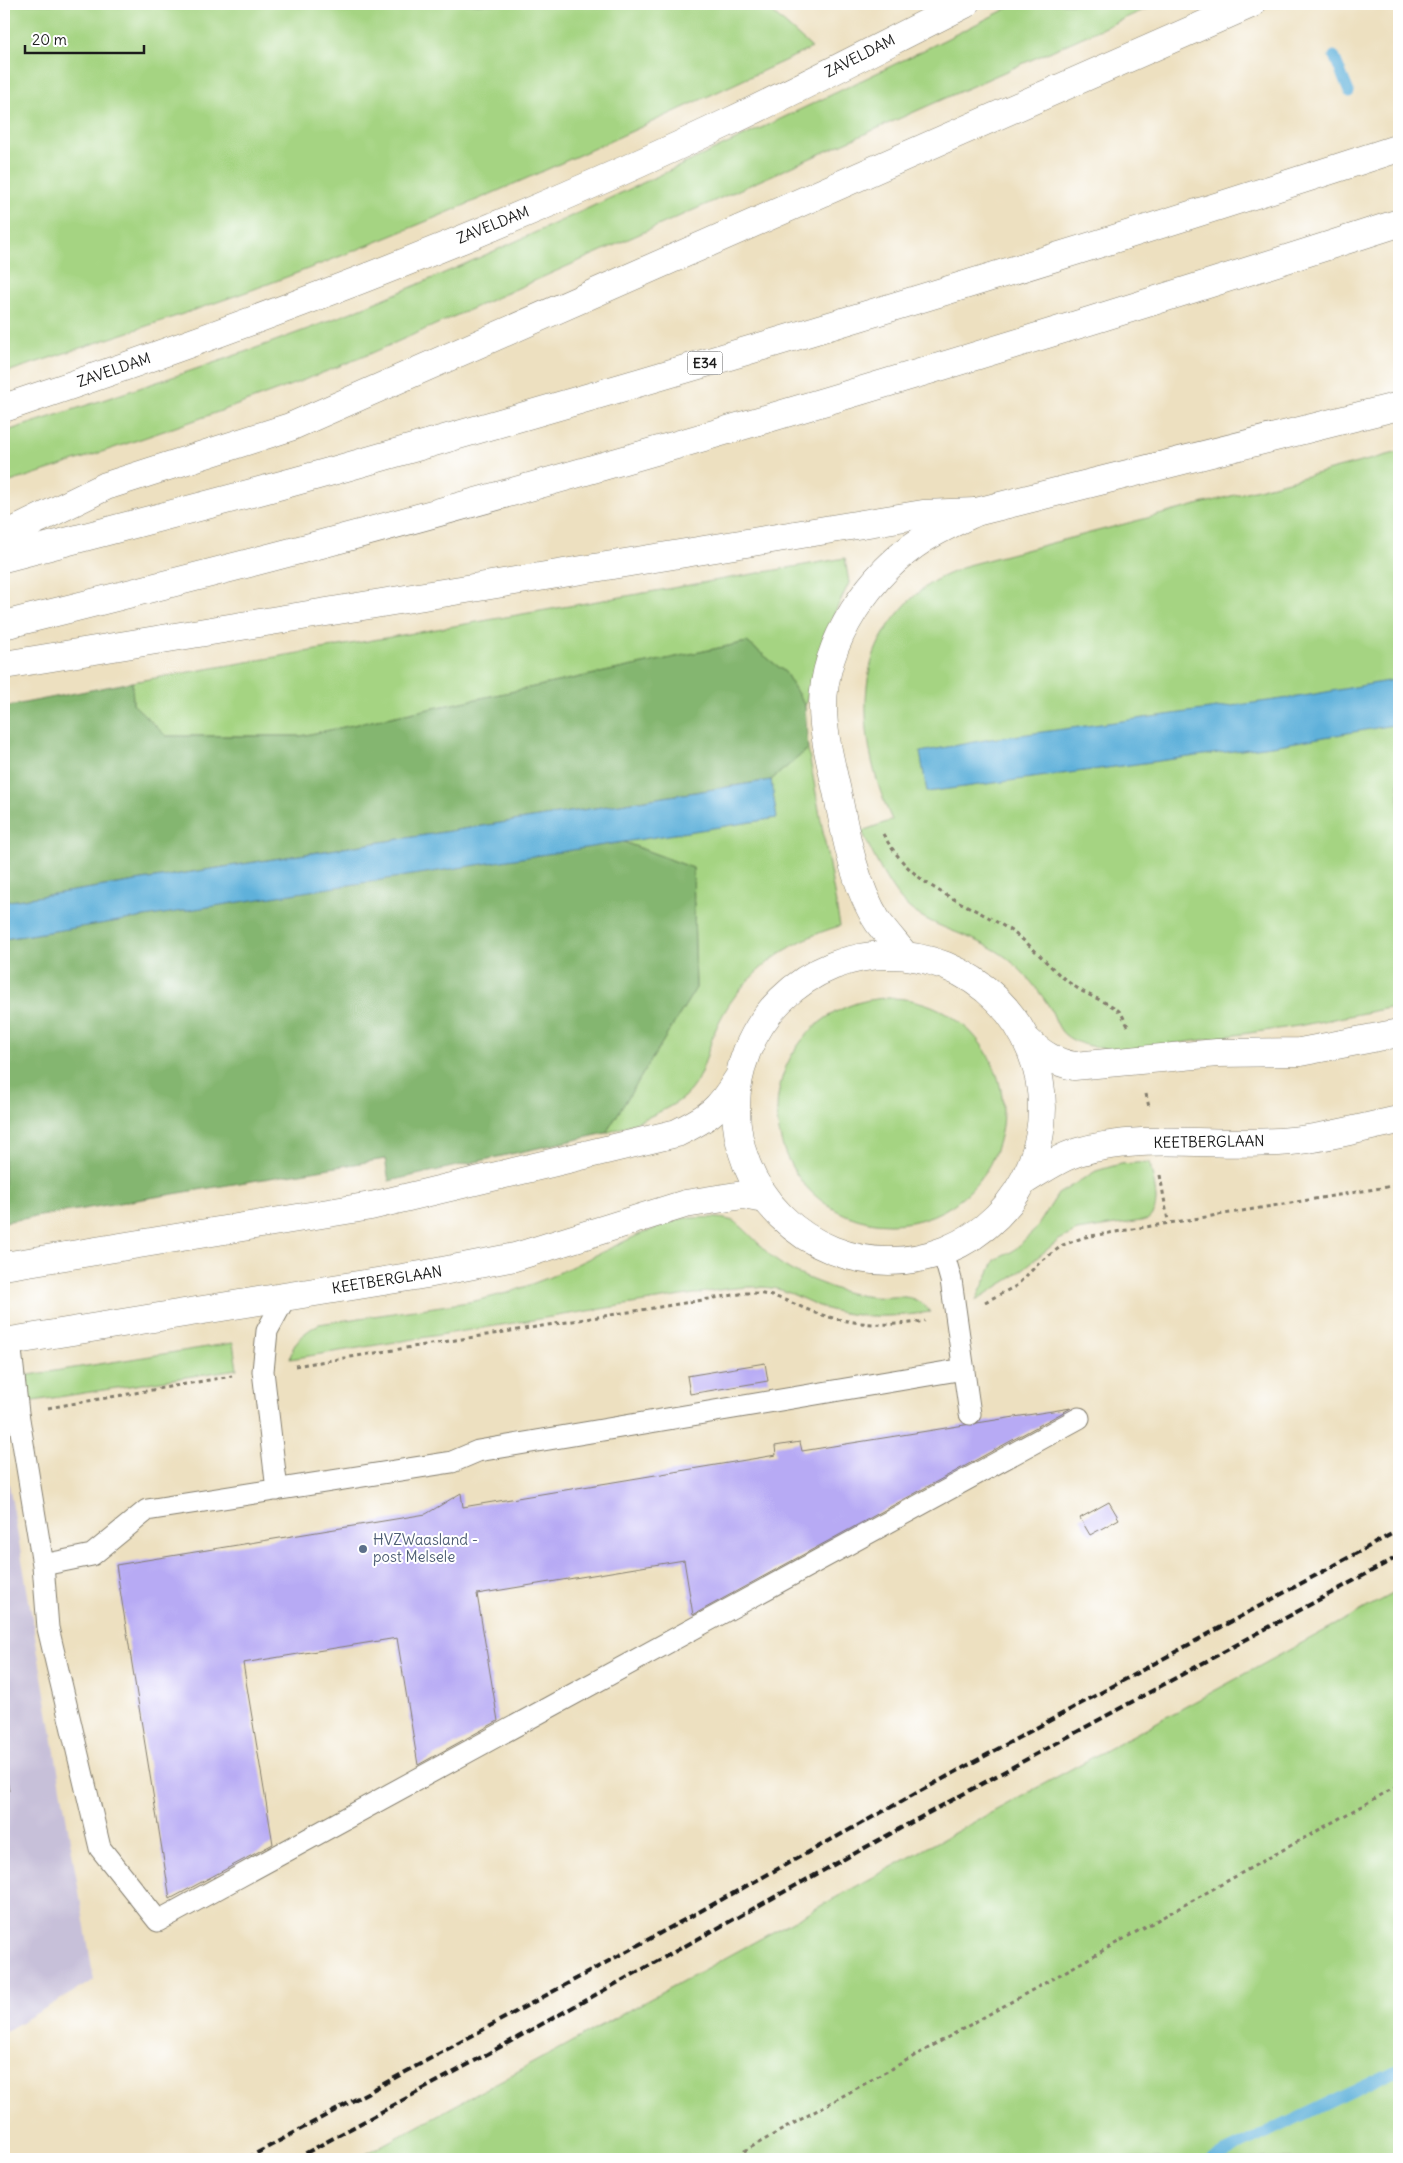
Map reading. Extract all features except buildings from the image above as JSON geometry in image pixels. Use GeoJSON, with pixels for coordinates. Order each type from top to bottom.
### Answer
{"type":"FeatureCollection","features":[{"type":"Feature","properties":{"kind":"main road","name":"ZAVELDAM"},"geometry":{"type":"LineString","coordinates":[[4,408],[215,334],[535,208],[730,122],[965,4]]}},
{"type":"Feature","properties":{"kind":"main road"},"geometry":{"type":"LineString","coordinates":[[4,536],[106,486],[290,427],[1250,4]]}},
{"type":"Feature","properties":{"kind":"main road","name":"E34"},"geometry":{"type":"LineString","coordinates":[[4,558],[333,471],[795,337],[1200,214],[1399,148]]}},
{"type":"Feature","properties":{"kind":"main road"},"geometry":{"type":"LineString","coordinates":[[4,625],[329,542],[667,448],[1033,340],[1399,223]]}},
{"type":"Feature","properties":{"kind":"main road"},"geometry":{"type":"LineString","coordinates":[[4,665],[923,514],[976,512],[1399,406]]}},
{"type":"Feature","properties":{"kind":"main road"},"geometry":{"type":"LineString","coordinates":[[904,954],[878,921],[861,885],[846,838],[826,735],[823,707],[827,673],[840,637],[860,603],[890,565],[925,538],[976,512]]}},
{"type":"Feature","properties":{"kind":"main road"},"geometry":{"type":"LineString","coordinates":[[904,954],[942,963],[978,982],[1007,1008],[1028,1042],[1040,1076],[1043,1112],[1038,1148],[1024,1181],[1003,1211],[976,1235],[943,1252],[904,1261],[864,1260],[825,1249],[791,1228],[764,1199],[744,1162],[734,1121],[737,1080],[748,1044],[769,1011],[796,985],[830,966],[866,955],[904,954]]}},
{"type":"Feature","properties":{"kind":"main road"},"geometry":{"type":"LineString","coordinates":[[1028,1042],[1050,1058],[1074,1066],[1217,1053],[1300,1052],[1399,1033]]}},
{"type":"Feature","properties":{"kind":"main road"},"geometry":{"type":"LineString","coordinates":[[4,1266],[371,1206],[677,1133],[707,1117],[723,1102],[737,1080]]}},
{"type":"Feature","properties":{"kind":"main road","name":"KEETBERGLAAN"},"geometry":{"type":"LineString","coordinates":[[1024,1181],[1077,1152],[1154,1142],[1291,1141],[1399,1120]]}},
{"type":"Feature","properties":{"kind":"main road","name":"KEETBERGLAAN"},"geometry":{"type":"LineString","coordinates":[[7,1341],[428,1274],[515,1257],[685,1204],[743,1196],[764,1199]]}},
{"type":"Feature","properties":{"kind":"lane"},"geometry":{"type":"LineString","coordinates":[[943,1252],[956,1315],[970,1414]]}},
{"type":"Feature","properties":{"kind":"lane"},"geometry":{"type":"LineString","coordinates":[[276,1490],[263,1371],[267,1331],[286,1296]]}},
{"type":"Feature","properties":{"kind":"lane"},"geometry":{"type":"LineString","coordinates":[[7,1341],[43,1565],[48,1628],[100,1848],[158,1921],[1079,1418]]}},
{"type":"Feature","properties":{"kind":"lane"},"geometry":{"type":"LineString","coordinates":[[43,1565],[92,1555],[147,1510],[452,1462],[478,1451],[964,1370]]}},
{"type":"Feature","properties":{"kind":"path"},"geometry":{"type":"LineString","coordinates":[[879,827],[893,852],[915,875],[948,897],[992,919],[1015,934],[1077,988],[1119,1012],[1131,1032],[1141,1060],[1168,1221]]}},
{"type":"Feature","properties":{"kind":"path"},"geometry":{"type":"LineString","coordinates":[[18,1413],[263,1371],[746,1293],[772,1295],[819,1313],[852,1322],[895,1326],[956,1315],[1016,1286],[1040,1262],[1063,1245],[1084,1237],[1168,1221],[1399,1185]]}},
{"type":"Feature","properties":{"kind":"path"},"geometry":{"type":"LineString","coordinates":[[730,2159],[1399,1785]]}},
{"type":"Feature","properties":{"kind":"shaded area"},"geometry":{"type":"Polygon","coordinates":[[[4,1478],[8,1478],[94,1980],[4,2032],[4,1478]]]}},
{"type":"Feature","properties":{"kind":"green space"},"geometry":{"type":"Polygon","coordinates":[[[4,4],[763,4],[812,48],[533,176],[392,236],[249,291],[4,373],[4,4]]]}},
{"type":"Feature","properties":{"kind":"green space"},"geometry":{"type":"Polygon","coordinates":[[[1016,4],[1157,4],[372,353],[281,389],[189,422],[4,484],[4,432],[224,359],[311,328],[391,296],[740,138],[1016,4]]]}},
{"type":"Feature","properties":{"kind":"green space"},"geometry":{"type":"Polygon","coordinates":[[[1399,452],[1399,1006],[1298,1026],[1131,1050],[1095,1047],[1076,1042],[1060,1030],[1050,1008],[1014,964],[990,947],[938,925],[913,911],[897,895],[877,863],[862,831],[892,820],[884,802],[872,761],[866,719],[868,677],[877,646],[897,614],[915,596],[938,579],[968,565],[1399,452]]]}},
{"type":"Feature","properties":{"kind":"green space"},"geometry":{"type":"Polygon","coordinates":[[[845,558],[849,583],[825,633],[805,706],[785,672],[747,642],[301,736],[166,736],[133,704],[132,682],[845,558]]]}},
{"type":"Feature","properties":{"kind":"green space"},"geometry":{"type":"Polygon","coordinates":[[[747,642],[785,672],[805,706],[808,749],[771,780],[4,902],[4,707],[132,682],[133,704],[166,736],[301,736],[747,642]]]}},
{"type":"Feature","properties":{"kind":"green space"},"geometry":{"type":"Polygon","coordinates":[[[808,749],[840,926],[801,941],[766,964],[750,979],[724,1012],[715,1031],[704,1065],[696,1081],[685,1096],[659,1112],[606,1133],[696,988],[693,868],[621,841],[776,818],[771,780],[808,749]]]}},
{"type":"Feature","properties":{"kind":"green space"},"geometry":{"type":"Polygon","coordinates":[[[621,841],[693,868],[696,988],[606,1133],[389,1181],[385,1159],[4,1222],[4,939],[621,841]]]}},
{"type":"Feature","properties":{"kind":"green space"},"geometry":{"type":"Polygon","coordinates":[[[890,998],[912,1000],[933,1007],[953,1017],[970,1031],[984,1048],[994,1068],[1001,1089],[1003,1111],[1001,1133],[994,1154],[984,1174],[970,1191],[953,1205],[933,1215],[912,1222],[890,1224],[868,1222],[847,1215],[827,1205],[810,1191],[796,1174],[786,1154],[779,1133],[777,1111],[779,1089],[786,1068],[796,1048],[810,1031],[827,1017],[847,1007],[868,1000],[890,998]]]}},
{"type":"Feature","properties":{"kind":"green space"},"geometry":{"type":"Polygon","coordinates":[[[1150,1162],[1156,1201],[1152,1215],[1147,1220],[1077,1231],[1059,1240],[1013,1277],[976,1300],[995,1260],[1013,1251],[1035,1230],[1058,1194],[1096,1171],[1120,1164],[1150,1162]]]}},
{"type":"Feature","properties":{"kind":"green space"},"geometry":{"type":"Polygon","coordinates":[[[684,1218],[715,1218],[733,1221],[778,1262],[798,1274],[853,1294],[874,1297],[911,1298],[930,1312],[891,1316],[866,1316],[827,1309],[774,1288],[725,1289],[290,1359],[296,1342],[319,1324],[475,1301],[511,1292],[550,1277],[638,1235],[684,1218]]]}},
{"type":"Feature","properties":{"kind":"green space"},"geometry":{"type":"Polygon","coordinates":[[[233,1343],[237,1369],[27,1402],[23,1376],[233,1343]]]}},
{"type":"Feature","properties":{"kind":"green space"},"geometry":{"type":"Polygon","coordinates":[[[1399,1590],[1399,2159],[357,2159],[1399,1590]]]}},
{"type":"Feature","properties":{"kind":"water"},"geometry":{"type":"Polygon","coordinates":[[[1399,679],[1399,724],[1279,745],[927,792],[920,752],[991,739],[1304,696],[1399,679]]]}},
{"type":"Feature","properties":{"kind":"water"},"geometry":{"type":"Polygon","coordinates":[[[771,780],[777,818],[4,939],[4,902],[771,780]]]}},
{"type":"Feature","properties":{"kind":"waterway"},"geometry":{"type":"LineString","coordinates":[[1334,56],[1349,92]]}},
{"type":"Feature","properties":{"kind":"waterway"},"geometry":{"type":"LineString","coordinates":[[1212,2159],[1399,2069]]}},
{"type":"Feature","properties":{"kind":"railway"},"geometry":{"type":"LineString","coordinates":[[246,2159],[1399,1530]]}},
{"type":"Feature","properties":{"kind":"railway"},"geometry":{"type":"LineString","coordinates":[[295,2159],[1399,1556]]}},
{"type":"Feature","properties":{"kind":"place","name":"HVZWaasland - post Melsele"},"geometry":{"type":"Point","coordinates":[363,1549]}}]}
